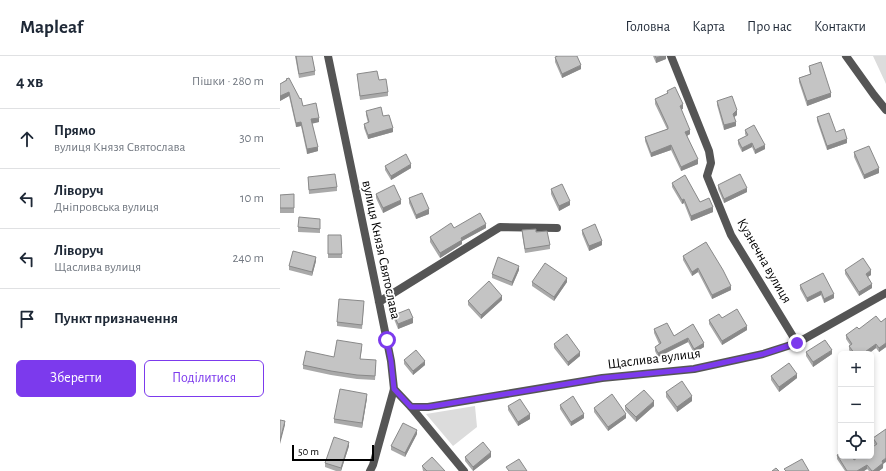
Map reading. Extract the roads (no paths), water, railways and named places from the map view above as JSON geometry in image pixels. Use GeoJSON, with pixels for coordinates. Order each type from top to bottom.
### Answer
{"type":"FeatureCollection","features":[{"type":"Feature","properties":{"kind":"street","name":"вулиця Князя Святослава"},"geometry":{"type":"LineString","coordinates":[[328,56],[391,361],[394,389],[370,471]]}},
{"type":"Feature","properties":{"kind":"street","name":"Кузнечна вулиця"},"geometry":{"type":"LineString","coordinates":[[671,56],[709,151],[711,163],[707,176],[731,235],[797,343]]}},
{"type":"Feature","properties":{"kind":"street"},"geometry":{"type":"LineString","coordinates":[[846,56],[886,110]]}},
{"type":"Feature","properties":{"kind":"street"},"geometry":{"type":"LineString","coordinates":[[379,302],[500,227],[557,228]]}},
{"type":"Feature","properties":{"kind":"street","name":"Щаслива вулиця"},"geometry":{"type":"LineString","coordinates":[[411,407],[428,407],[602,378],[694,369],[763,354],[797,343],[886,293]]}},
{"type":"Feature","properties":{"kind":"street"},"geometry":{"type":"LineString","coordinates":[[394,389],[411,407],[464,471]]}}]}
